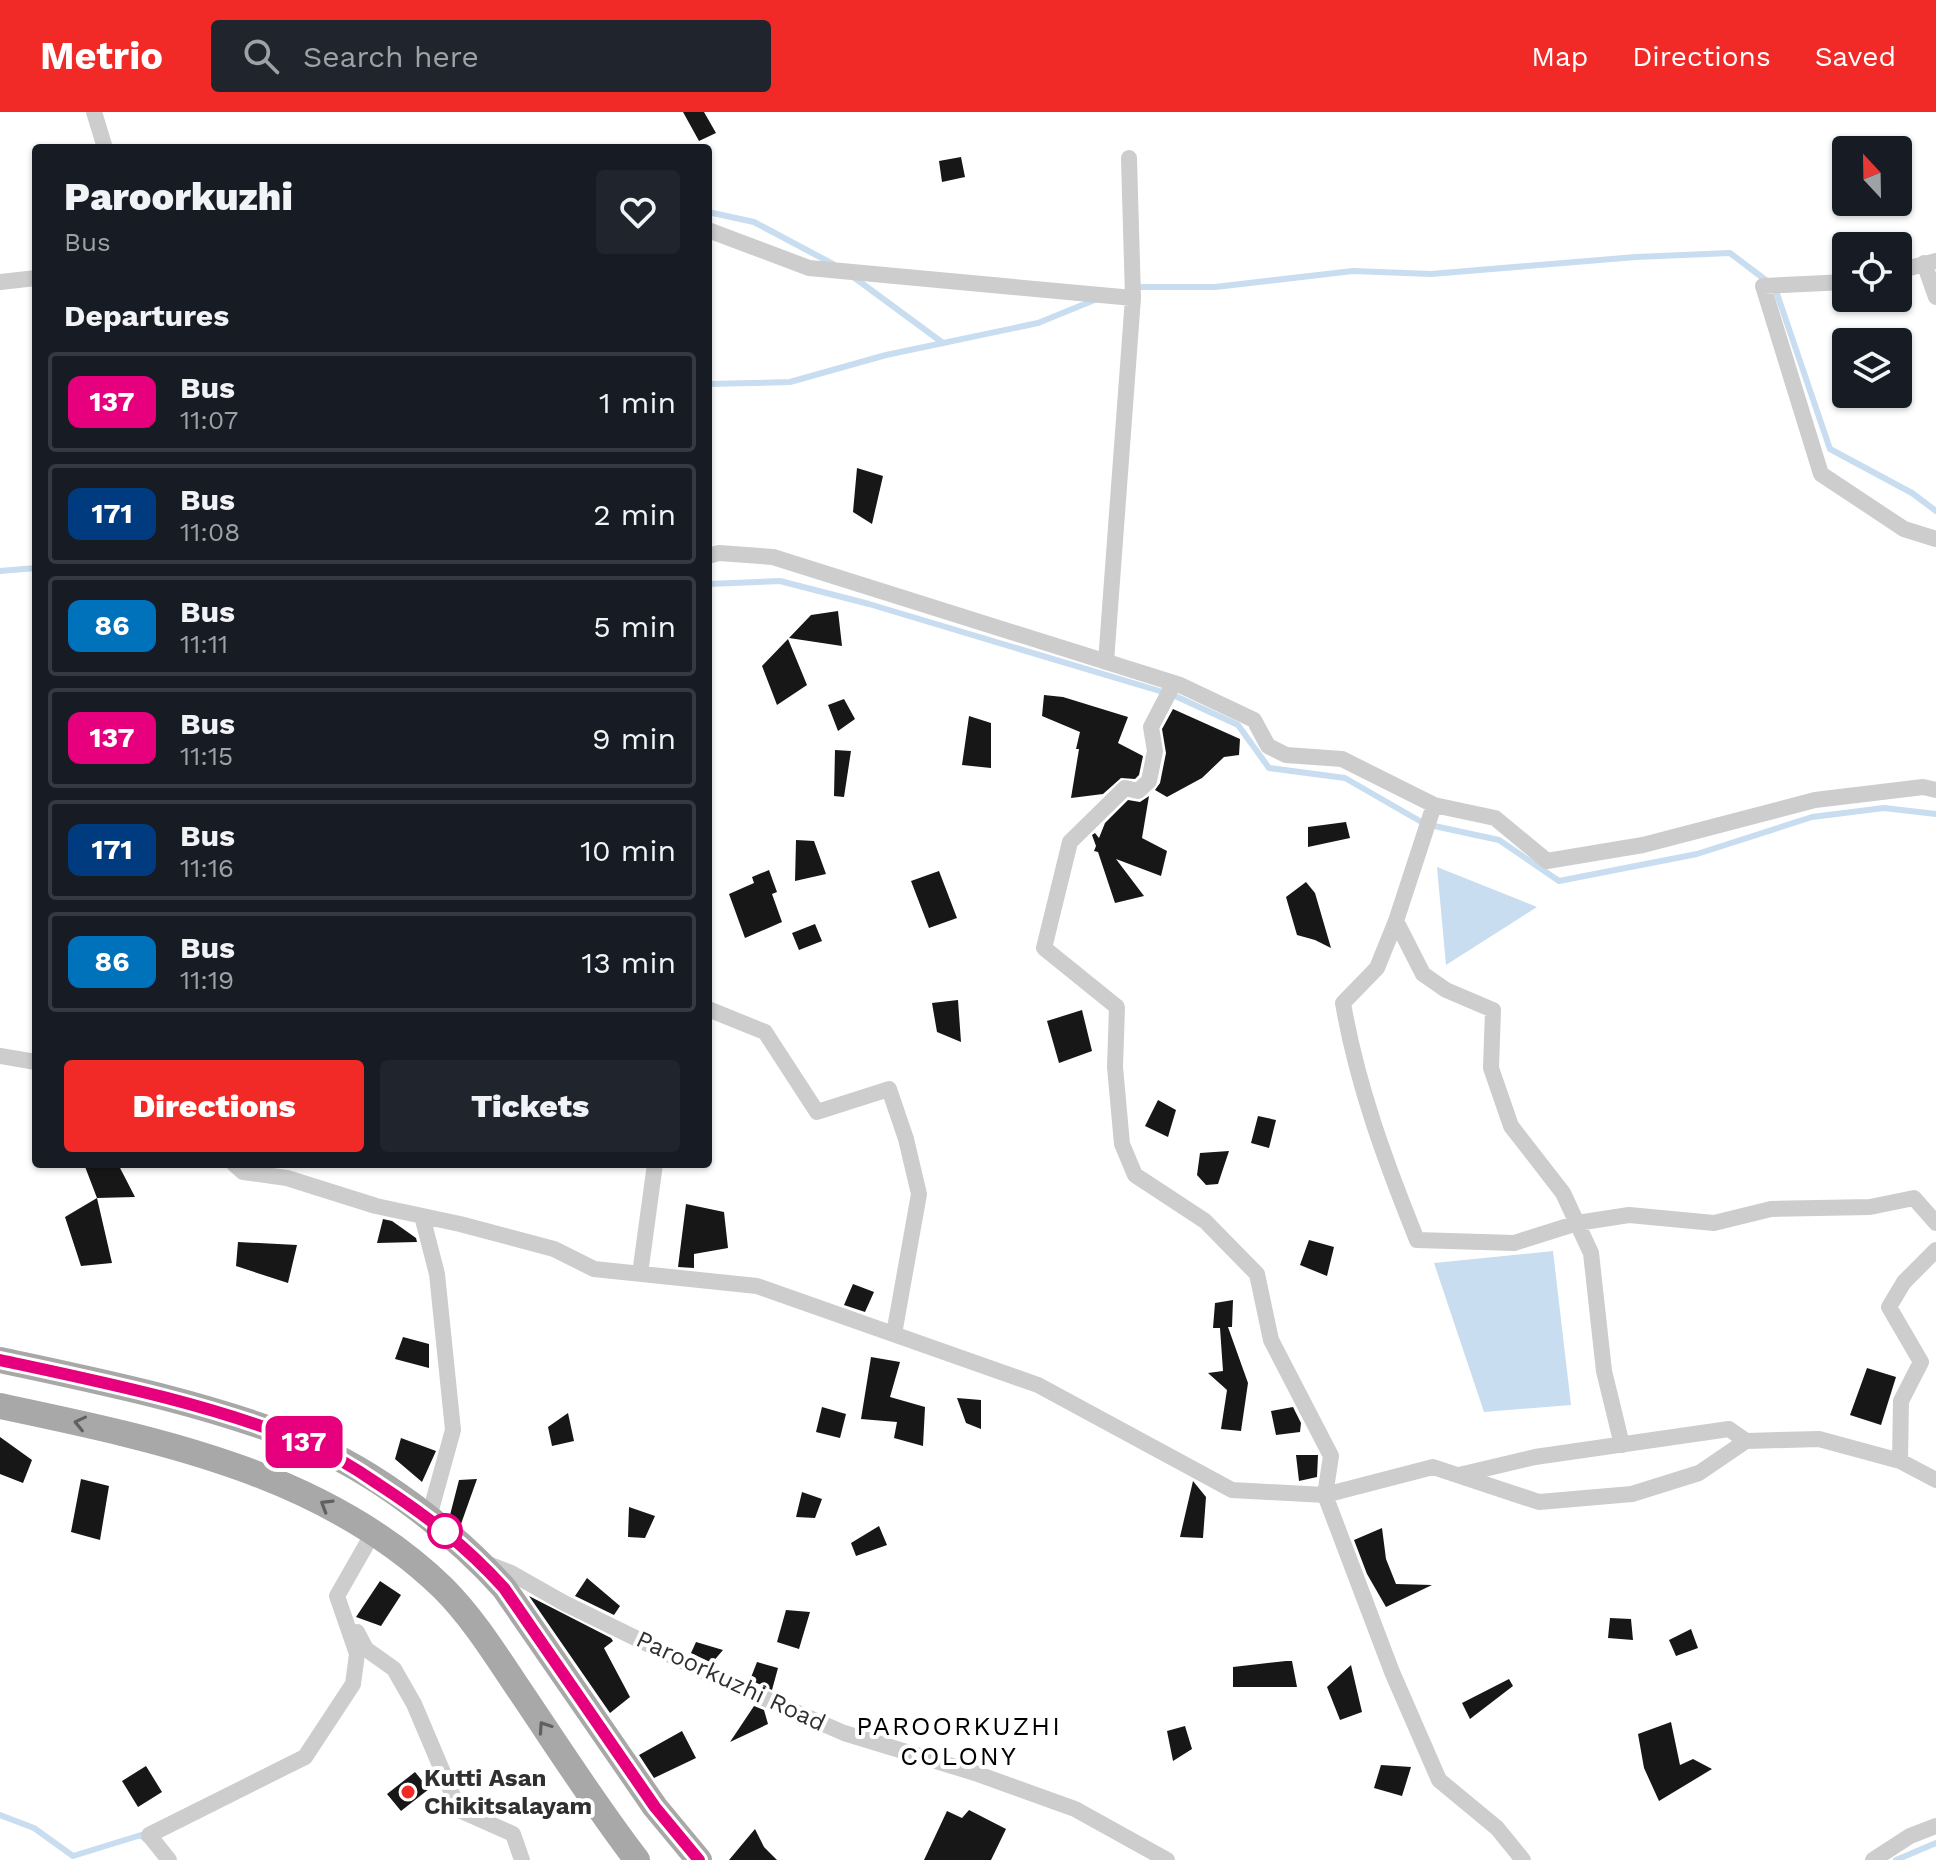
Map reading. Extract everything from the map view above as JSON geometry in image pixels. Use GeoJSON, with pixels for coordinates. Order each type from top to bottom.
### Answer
{"type":"FeatureCollection","features":[{"type":"Feature","properties":{"kind":"main road"},"geometry":{"type":"LineString","coordinates":[[0,1360],[163,1396],[306,1443],[348,1464],[429,1517],[479,1560],[504,1588],[655,1807],[699,1860]]}},
{"type":"Feature","properties":{"kind":"main road"},"geometry":{"type":"LineString","coordinates":[[0,1406],[150,1439],[256,1473],[316,1499],[373,1533],[413,1562],[444,1590],[484,1638],[637,1860]]}},
{"type":"Feature","properties":{"kind":"street"},"geometry":{"type":"LineString","coordinates":[[94,112],[104,144]]}},
{"type":"Feature","properties":{"kind":"street"},"geometry":{"type":"LineString","coordinates":[[1106,662],[1133,298],[1129,158]]}},
{"type":"Feature","properties":{"kind":"street"},"geometry":{"type":"LineString","coordinates":[[712,232],[809,268],[1133,298]]}},
{"type":"Feature","properties":{"kind":"street"},"geometry":{"type":"LineString","coordinates":[[1930,262],[1936,297]]}},
{"type":"Feature","properties":{"kind":"street"},"geometry":{"type":"LineString","coordinates":[[0,282],[32,278]]}},
{"type":"Feature","properties":{"kind":"street"},"geometry":{"type":"LineString","coordinates":[[1832,282],[1763,286],[1821,474],[1904,529],[1936,539]]}},
{"type":"Feature","properties":{"kind":"street"},"geometry":{"type":"LineString","coordinates":[[712,555],[773,557],[1174,683],[1254,720],[1268,746],[1286,755],[1342,759],[1434,805],[1495,818],[1547,861],[1643,845],[1815,800],[1923,787],[1936,790]]}},
{"type":"Feature","properties":{"kind":"street"},"geometry":{"type":"LineString","coordinates":[[1174,683],[1151,727],[1155,751],[1149,781],[1138,791],[1125,788],[1070,842],[1044,948],[1117,1007],[1115,1067],[1122,1144],[1135,1175],[1205,1221],[1257,1274],[1271,1340],[1331,1456],[1325,1495],[1392,1672],[1439,1780],[1497,1828],[1523,1860]]}},
{"type":"Feature","properties":{"kind":"street"},"geometry":{"type":"LineString","coordinates":[[1434,805],[1396,921],[1377,968],[1343,1003],[1356,1066],[1389,1170],[1417,1240],[1514,1243],[1577,1223],[1629,1215],[1714,1223],[1771,1209],[1870,1207],[1914,1198],[1936,1223]]}},
{"type":"Feature","properties":{"kind":"street"},"geometry":{"type":"LineString","coordinates":[[1396,921],[1423,974],[1446,990],[1493,1010],[1491,1068],[1511,1126],[1563,1193],[1591,1253],[1604,1371],[1622,1445]]}},
{"type":"Feature","properties":{"kind":"street"},"geometry":{"type":"LineString","coordinates":[[712,1011],[765,1032],[817,1112],[889,1089],[906,1139],[919,1194],[894,1334]]}},
{"type":"Feature","properties":{"kind":"street"},"geometry":{"type":"LineString","coordinates":[[0,1056],[32,1061]]}},
{"type":"Feature","properties":{"kind":"street"},"geometry":{"type":"LineString","coordinates":[[238,1168],[243,1172],[287,1178],[376,1206],[554,1249],[594,1269],[757,1286],[1038,1385],[1232,1490],[1325,1495],[1433,1467],[1539,1502],[1632,1494],[1699,1473],[1746,1441],[1819,1439],[1900,1461],[1936,1480]]}},
{"type":"Feature","properties":{"kind":"street"},"geometry":{"type":"LineString","coordinates":[[640,1274],[654,1168]]}},
{"type":"Feature","properties":{"kind":"street"},"geometry":{"type":"LineString","coordinates":[[422,1216],[437,1274],[453,1430],[429,1517]]}},
{"type":"Feature","properties":{"kind":"street"},"geometry":{"type":"LineString","coordinates":[[1900,1461],[1901,1401],[1921,1362],[1889,1307],[1904,1282],[1936,1250]]}},
{"type":"Feature","properties":{"kind":"street"},"geometry":{"type":"LineString","coordinates":[[1458,1475],[1535,1457],[1729,1429],[1746,1441]]}},
{"type":"Feature","properties":{"kind":"street"},"geometry":{"type":"LineString","coordinates":[[169,1860],[149,1835],[305,1757],[353,1684],[357,1654],[337,1596],[373,1533]]}},
{"type":"Feature","properties":{"kind":"street","name":"Paroorkuzhi Road"},"geometry":{"type":"LineString","coordinates":[[479,1560],[511,1573],[564,1603],[713,1676],[816,1721],[1075,1809],[1167,1860]]}},
{"type":"Feature","properties":{"kind":"street"},"geometry":{"type":"LineString","coordinates":[[337,1596],[366,1649],[394,1669],[414,1704],[459,1810],[513,1834],[522,1860]]}},
{"type":"Feature","properties":{"kind":"street"},"geometry":{"type":"LineString","coordinates":[[1873,1860],[1910,1836],[1936,1826]]}},
{"type":"Feature","properties":{"kind":"water"},"geometry":{"type":"Polygon","coordinates":[[[1437,867],[1537,907],[1446,965],[1437,867]]]}},
{"type":"Feature","properties":{"kind":"water"},"geometry":{"type":"Polygon","coordinates":[[[1553,1251],[1571,1405],[1484,1412],[1434,1263],[1553,1251]]]}},
{"type":"Feature","properties":{"kind":"building"},"geometry":{"type":"Polygon","coordinates":[[[683,112],[704,112],[716,133],[699,141],[683,112]]]}},
{"type":"Feature","properties":{"kind":"building"},"geometry":{"type":"Polygon","coordinates":[[[961,157],[965,177],[942,182],[939,161],[961,157]]]}},
{"type":"Feature","properties":{"kind":"building"},"geometry":{"type":"Polygon","coordinates":[[[857,468],[883,476],[872,524],[853,512],[857,468]]]}},
{"type":"Feature","properties":{"kind":"building"},"geometry":{"type":"Polygon","coordinates":[[[838,611],[842,646],[789,638],[811,615],[838,611]]]}},
{"type":"Feature","properties":{"kind":"building"},"geometry":{"type":"Polygon","coordinates":[[[788,639],[807,685],[777,705],[762,666],[788,639]]]}},
{"type":"Feature","properties":{"kind":"building"},"geometry":{"type":"Polygon","coordinates":[[[1044,695],[1063,697],[1128,717],[1118,743],[1143,756],[1139,775],[1135,779],[1121,778],[1103,794],[1071,798],[1080,732],[1042,716],[1044,695]]]}},
{"type":"Feature","properties":{"kind":"building"},"geometry":{"type":"Polygon","coordinates":[[[844,699],[855,719],[838,731],[828,705],[844,699]]]}},
{"type":"Feature","properties":{"kind":"building"},"geometry":{"type":"Polygon","coordinates":[[[1173,709],[1240,739],[1239,755],[1224,757],[1202,778],[1167,797],[1155,790],[1160,783],[1166,753],[1162,729],[1173,709]]]}},
{"type":"Feature","properties":{"kind":"building"},"geometry":{"type":"Polygon","coordinates":[[[969,716],[991,723],[991,768],[962,765],[969,716]]]}},
{"type":"Feature","properties":{"kind":"building"},"geometry":{"type":"Polygon","coordinates":[[[835,750],[851,751],[844,797],[834,796],[835,750]]]}},
{"type":"Feature","properties":{"kind":"building"},"geometry":{"type":"Polygon","coordinates":[[[1149,796],[1142,838],[1167,851],[1161,876],[1116,859],[1144,896],[1115,903],[1098,852],[1094,851],[1096,846],[1092,835],[1095,833],[1099,838],[1105,823],[1128,800],[1140,802],[1149,796]]]}},
{"type":"Feature","properties":{"kind":"building"},"geometry":{"type":"Polygon","coordinates":[[[1346,822],[1350,838],[1308,847],[1308,827],[1346,822]]]}},
{"type":"Feature","properties":{"kind":"building"},"geometry":{"type":"Polygon","coordinates":[[[796,840],[814,841],[826,874],[795,881],[796,840]]]}},
{"type":"Feature","properties":{"kind":"building"},"geometry":{"type":"Polygon","coordinates":[[[769,870],[777,892],[772,894],[782,922],[745,938],[729,894],[754,883],[752,877],[769,870]]]}},
{"type":"Feature","properties":{"kind":"building"},"geometry":{"type":"Polygon","coordinates":[[[939,871],[957,918],[929,928],[911,881],[939,871]]]}},
{"type":"Feature","properties":{"kind":"building"},"geometry":{"type":"Polygon","coordinates":[[[1306,882],[1315,893],[1331,948],[1297,935],[1286,897],[1306,882]]]}},
{"type":"Feature","properties":{"kind":"building"},"geometry":{"type":"Polygon","coordinates":[[[815,924],[822,941],[799,950],[792,933],[815,924]]]}},
{"type":"Feature","properties":{"kind":"building"},"geometry":{"type":"Polygon","coordinates":[[[958,1000],[961,1042],[937,1032],[932,1003],[958,1000]]]}},
{"type":"Feature","properties":{"kind":"building"},"geometry":{"type":"Polygon","coordinates":[[[1082,1010],[1092,1051],[1059,1063],[1047,1021],[1082,1010]]]}},
{"type":"Feature","properties":{"kind":"building"},"geometry":{"type":"Polygon","coordinates":[[[1158,1100],[1176,1110],[1168,1137],[1145,1126],[1158,1100]]]}},
{"type":"Feature","properties":{"kind":"building"},"geometry":{"type":"Polygon","coordinates":[[[1258,1116],[1276,1120],[1269,1148],[1251,1143],[1258,1116]]]}},
{"type":"Feature","properties":{"kind":"building"},"geometry":{"type":"Polygon","coordinates":[[[1229,1151],[1218,1184],[1206,1185],[1197,1175],[1200,1153],[1229,1151]]]}},
{"type":"Feature","properties":{"kind":"building"},"geometry":{"type":"Polygon","coordinates":[[[86,1168],[120,1168],[135,1197],[97,1198],[86,1168]]]}},
{"type":"Feature","properties":{"kind":"building"},"geometry":{"type":"Polygon","coordinates":[[[97,1198],[112,1263],[81,1266],[65,1217],[97,1198]]]}},
{"type":"Feature","properties":{"kind":"building"},"geometry":{"type":"Polygon","coordinates":[[[686,1204],[724,1212],[728,1248],[694,1254],[694,1268],[678,1267],[686,1204]]]}},
{"type":"Feature","properties":{"kind":"building"},"geometry":{"type":"Polygon","coordinates":[[[383,1219],[392,1221],[416,1238],[417,1242],[377,1243],[383,1219]]]}},
{"type":"Feature","properties":{"kind":"building"},"geometry":{"type":"Polygon","coordinates":[[[1309,1240],[1334,1247],[1327,1276],[1300,1265],[1309,1240]]]}},
{"type":"Feature","properties":{"kind":"building"},"geometry":{"type":"Polygon","coordinates":[[[238,1242],[297,1245],[288,1283],[236,1266],[238,1242]]]}},
{"type":"Feature","properties":{"kind":"building"},"geometry":{"type":"Polygon","coordinates":[[[853,1284],[874,1292],[865,1312],[844,1305],[853,1284]]]}},
{"type":"Feature","properties":{"kind":"building"},"geometry":{"type":"Polygon","coordinates":[[[1233,1300],[1232,1327],[1228,1327],[1248,1383],[1241,1431],[1221,1429],[1227,1390],[1208,1373],[1223,1371],[1220,1328],[1213,1328],[1215,1303],[1233,1300]]]}},
{"type":"Feature","properties":{"kind":"building"},"geometry":{"type":"Polygon","coordinates":[[[403,1337],[429,1344],[429,1368],[395,1359],[403,1337]]]}},
{"type":"Feature","properties":{"kind":"building"},"geometry":{"type":"Polygon","coordinates":[[[871,1357],[900,1362],[890,1397],[925,1407],[923,1446],[894,1438],[897,1422],[861,1419],[871,1357]]]}},
{"type":"Feature","properties":{"kind":"building"},"geometry":{"type":"Polygon","coordinates":[[[1867,1368],[1896,1377],[1881,1425],[1850,1415],[1867,1368]]]}},
{"type":"Feature","properties":{"kind":"building"},"geometry":{"type":"Polygon","coordinates":[[[957,1398],[981,1400],[981,1429],[966,1423],[957,1398]]]}},
{"type":"Feature","properties":{"kind":"building"},"geometry":{"type":"Polygon","coordinates":[[[822,1407],[846,1414],[840,1438],[816,1432],[822,1407]]]}},
{"type":"Feature","properties":{"kind":"building"},"geometry":{"type":"Polygon","coordinates":[[[1293,1407],[1301,1423],[1300,1432],[1276,1435],[1271,1411],[1293,1407]]]}},
{"type":"Feature","properties":{"kind":"building"},"geometry":{"type":"Polygon","coordinates":[[[568,1413],[574,1441],[552,1446],[548,1427],[568,1413]]]}},
{"type":"Feature","properties":{"kind":"building"},"geometry":{"type":"Polygon","coordinates":[[[0,1437],[32,1460],[23,1483],[0,1474],[0,1437]]]}},
{"type":"Feature","properties":{"kind":"building"},"geometry":{"type":"Polygon","coordinates":[[[401,1438],[436,1451],[422,1482],[395,1459],[401,1438]]]}},
{"type":"Feature","properties":{"kind":"building"},"geometry":{"type":"Polygon","coordinates":[[[1296,1455],[1318,1455],[1317,1477],[1299,1481],[1296,1455]]]}},
{"type":"Feature","properties":{"kind":"building"},"geometry":{"type":"Polygon","coordinates":[[[81,1479],[109,1486],[100,1540],[71,1532],[81,1479]]]}},
{"type":"Feature","properties":{"kind":"building"},"geometry":{"type":"Polygon","coordinates":[[[477,1479],[461,1524],[450,1515],[459,1480],[477,1479]]]}},
{"type":"Feature","properties":{"kind":"building"},"geometry":{"type":"Polygon","coordinates":[[[1193,1481],[1206,1497],[1203,1538],[1180,1537],[1193,1481]]]}},
{"type":"Feature","properties":{"kind":"building"},"geometry":{"type":"Polygon","coordinates":[[[802,1492],[822,1499],[815,1518],[796,1517],[802,1492]]]}},
{"type":"Feature","properties":{"kind":"building"},"geometry":{"type":"Polygon","coordinates":[[[629,1507],[655,1516],[645,1538],[628,1537],[629,1507]]]}},
{"type":"Feature","properties":{"kind":"building"},"geometry":{"type":"Polygon","coordinates":[[[879,1526],[887,1545],[856,1556],[851,1543],[879,1526]]]}},
{"type":"Feature","properties":{"kind":"building"},"geometry":{"type":"Polygon","coordinates":[[[1382,1528],[1386,1559],[1396,1584],[1432,1585],[1386,1607],[1367,1574],[1354,1540],[1382,1528]]]}},
{"type":"Feature","properties":{"kind":"building"},"geometry":{"type":"Polygon","coordinates":[[[587,1578],[620,1606],[614,1615],[575,1596],[587,1578]]]}},
{"type":"Feature","properties":{"kind":"building"},"geometry":{"type":"Polygon","coordinates":[[[380,1581],[401,1595],[381,1626],[356,1617],[380,1581]]]}},
{"type":"Feature","properties":{"kind":"building"},"geometry":{"type":"Polygon","coordinates":[[[529,1596],[611,1638],[613,1641],[604,1648],[630,1697],[610,1713],[529,1596]]]}},
{"type":"Feature","properties":{"kind":"building"},"geometry":{"type":"Polygon","coordinates":[[[786,1610],[810,1612],[799,1649],[777,1642],[786,1610]]]}},
{"type":"Feature","properties":{"kind":"building"},"geometry":{"type":"Polygon","coordinates":[[[1610,1618],[1631,1619],[1633,1640],[1608,1638],[1610,1618]]]}},
{"type":"Feature","properties":{"kind":"building"},"geometry":{"type":"Polygon","coordinates":[[[1691,1629],[1698,1648],[1676,1656],[1669,1640],[1691,1629]]]}},
{"type":"Feature","properties":{"kind":"building"},"geometry":{"type":"Polygon","coordinates":[[[696,1642],[723,1650],[712,1663],[691,1653],[696,1642]]]}},
{"type":"Feature","properties":{"kind":"building"},"geometry":{"type":"Polygon","coordinates":[[[1292,1661],[1297,1687],[1233,1687],[1233,1667],[1292,1661]]]}},
{"type":"Feature","properties":{"kind":"building"},"geometry":{"type":"Polygon","coordinates":[[[757,1662],[778,1668],[772,1690],[750,1680],[757,1662]]]}},
{"type":"Feature","properties":{"kind":"building"},"geometry":{"type":"Polygon","coordinates":[[[1351,1665],[1362,1712],[1340,1720],[1327,1687],[1351,1665]]]}},
{"type":"Feature","properties":{"kind":"building"},"geometry":{"type":"Polygon","coordinates":[[[1509,1679],[1513,1686],[1470,1719],[1462,1703],[1509,1679]]]}},
{"type":"Feature","properties":{"kind":"building"},"geometry":{"type":"Polygon","coordinates":[[[754,1706],[764,1710],[768,1724],[730,1742],[754,1706]]]}},
{"type":"Feature","properties":{"kind":"building"},"geometry":{"type":"Polygon","coordinates":[[[1671,1722],[1680,1765],[1693,1759],[1712,1769],[1659,1801],[1644,1768],[1638,1734],[1671,1722]]]}},
{"type":"Feature","properties":{"kind":"building"},"geometry":{"type":"Polygon","coordinates":[[[1185,1726],[1192,1749],[1173,1761],[1167,1731],[1185,1726]]]}},
{"type":"Feature","properties":{"kind":"building"},"geometry":{"type":"Polygon","coordinates":[[[682,1731],[696,1758],[654,1778],[639,1755],[682,1731]]]}},
{"type":"Feature","properties":{"kind":"building"},"geometry":{"type":"Polygon","coordinates":[[[1381,1765],[1411,1767],[1402,1796],[1374,1788],[1381,1765]]]}},
{"type":"Feature","properties":{"kind":"building"},"geometry":{"type":"Polygon","coordinates":[[[146,1766],[162,1792],[138,1807],[122,1781],[146,1766]]]}},
{"type":"Feature","properties":{"kind":"building","name":"Kutti Asan Chikitsalayam"},"geometry":{"type":"Polygon","coordinates":[[[415,1772],[429,1789],[401,1811],[387,1794],[415,1772]]]}},
{"type":"Feature","properties":{"kind":"building"},"geometry":{"type":"Polygon","coordinates":[[[969,1810],[1006,1829],[991,1860],[924,1860],[947,1811],[962,1818],[969,1810]]]}},
{"type":"Feature","properties":{"kind":"building"},"geometry":{"type":"Polygon","coordinates":[[[755,1829],[764,1847],[777,1860],[729,1860],[755,1829]]]}},
{"type":"Feature","properties":{"kind":"waterway"},"geometry":{"type":"LineString","coordinates":[[712,213],[754,222],[833,264]]}},
{"type":"Feature","properties":{"kind":"waterway"},"geometry":{"type":"LineString","coordinates":[[1134,287],[1215,287],[1353,271],[1431,274],[1636,257],[1730,253],[1767,281]]}},
{"type":"Feature","properties":{"kind":"waterway"},"geometry":{"type":"LineString","coordinates":[[852,276],[943,343]]}},
{"type":"Feature","properties":{"kind":"waterway"},"geometry":{"type":"LineString","coordinates":[[1775,288],[1830,449],[1912,493],[1936,511]]}},
{"type":"Feature","properties":{"kind":"waterway"},"geometry":{"type":"LineString","coordinates":[[712,384],[790,382],[886,355],[1038,323],[1097,299]]}},
{"type":"Feature","properties":{"kind":"waterway"},"geometry":{"type":"LineString","coordinates":[[0,571],[32,568]]}},
{"type":"Feature","properties":{"kind":"waterway"},"geometry":{"type":"LineString","coordinates":[[712,584],[780,581],[869,604],[1173,695],[1238,725],[1269,768],[1345,778],[1425,824],[1499,840],[1559,881],[1697,854],[1812,817],[1884,808],[1936,814]]}},
{"type":"Feature","properties":{"kind":"waterway"},"geometry":{"type":"LineString","coordinates":[[0,1815],[34,1828],[73,1856],[141,1835],[146,1840]]}},
{"type":"Feature","properties":{"kind":"waterway"},"geometry":{"type":"LineString","coordinates":[[1896,1860],[1936,1843]]}},
{"type":"Feature","properties":{"kind":"bus line","name":"137"},"geometry":{"type":"LineString","coordinates":[[0,1360],[163,1396],[306,1443],[348,1464],[429,1517],[479,1560],[504,1588],[655,1807],[699,1860]]}},
{"type":"Feature","properties":{"kind":"place","name":"Kutti Asan Chikitsalayam"},"geometry":{"type":"Point","coordinates":[408,1792]}},
{"type":"Feature","properties":{"kind":"district","name":"PAROORKUZHI COLONY"},"geometry":{"type":"Point","coordinates":[959,1741]}}]}
